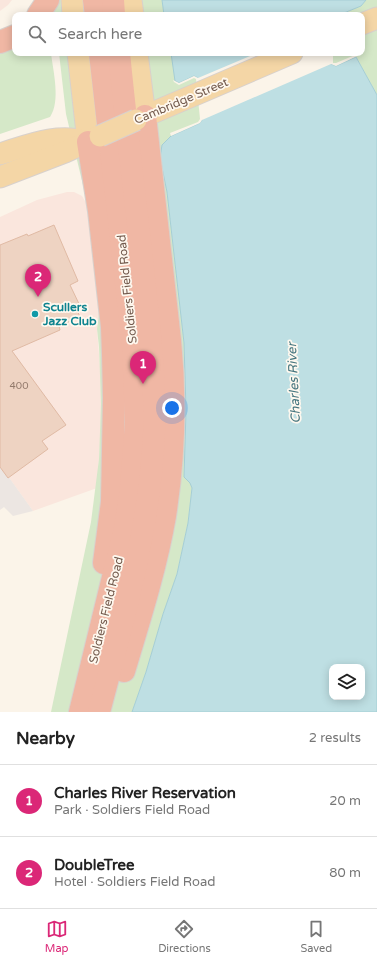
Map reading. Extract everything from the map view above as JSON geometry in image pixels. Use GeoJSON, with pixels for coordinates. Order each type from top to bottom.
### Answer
{"type":"FeatureCollection","features":[{"type":"Feature","properties":{"kind":"highway"},"geometry":{"type":"LineString","coordinates":[[40,12],[48,0]]}},
{"type":"Feature","properties":{"kind":"highway"},"geometry":{"type":"LineString","coordinates":[[94,0],[96,12]]}},
{"type":"Feature","properties":{"kind":"highway"},"geometry":{"type":"LineString","coordinates":[[113,0],[114,12]]}},
{"type":"Feature","properties":{"kind":"highway"},"geometry":{"type":"LineString","coordinates":[[0,42],[12,37]]}},
{"type":"Feature","properties":{"kind":"highway","name":"Soldiers Field Road"},"geometry":{"type":"LineString","coordinates":[[80,712],[119,553],[128,508],[133,474],[136,422],[133,346],[100,56]]}},
{"type":"Feature","properties":{"kind":"highway","name":"Soldiers Field Road"},"geometry":{"type":"LineString","coordinates":[[99,712],[128,598],[141,536],[149,485],[154,434],[150,337],[119,56]]}},
{"type":"Feature","properties":{"kind":"highway"},"geometry":{"type":"LineString","coordinates":[[110,712],[133,643],[152,573],[164,517],[170,477],[172,447],[172,354],[140,118]]}},
{"type":"Feature","properties":{"kind":"highway"},"geometry":{"type":"LineString","coordinates":[[94,139],[99,211],[112,327],[114,373],[112,502],[100,592],[94,656]]}},
{"type":"Feature","properties":{"kind":"main road"},"geometry":{"type":"LineString","coordinates":[[72,0],[73,12]]}},
{"type":"Feature","properties":{"kind":"main road"},"geometry":{"type":"LineString","coordinates":[[131,0],[133,12]]}},
{"type":"Feature","properties":{"kind":"main road"},"geometry":{"type":"LineString","coordinates":[[365,23],[377,18]]}},
{"type":"Feature","properties":{"kind":"main road"},"geometry":{"type":"LineString","coordinates":[[0,154],[56,138],[94,139],[79,56]]}},
{"type":"Feature","properties":{"kind":"main road"},"geometry":{"type":"LineString","coordinates":[[137,56],[140,118]]}},
{"type":"Feature","properties":{"kind":"main road","name":"Cambridge Street"},"geometry":{"type":"LineString","coordinates":[[0,177],[94,139],[284,57]]}},
{"type":"Feature","properties":{"kind":"shaded area"},"geometry":{"type":"Polygon","coordinates":[[[0,0],[12,0],[0,11],[0,0]]]}},
{"type":"Feature","properties":{"kind":"shaded area"},"geometry":{"type":"Polygon","coordinates":[[[67,192],[74,192],[82,196],[88,206],[100,306],[97,329],[101,379],[101,431],[97,488],[33,511],[0,465],[0,217],[37,200],[67,192]]]}},
{"type":"Feature","properties":{"kind":"shaded area"},"geometry":{"type":"Polygon","coordinates":[[[0,465],[33,511],[13,516],[4,507],[0,510],[0,465]]]}},
{"type":"Feature","properties":{"kind":"green space"},"geometry":{"type":"Polygon","coordinates":[[[52,0],[162,0],[164,12],[54,12],[52,0]]]}},
{"type":"Feature","properties":{"kind":"green space"},"geometry":{"type":"Polygon","coordinates":[[[366,0],[377,0],[377,95],[356,57],[336,66],[331,64],[331,56],[365,56],[365,12],[346,12],[361,6],[366,0]]]}},
{"type":"Feature","properties":{"kind":"green space"},"geometry":{"type":"Polygon","coordinates":[[[12,49],[12,56],[51,56],[56,94],[55,103],[50,117],[0,134],[0,53],[12,49]]]}},
{"type":"Feature","properties":{"kind":"green space"},"geometry":{"type":"Polygon","coordinates":[[[59,56],[172,56],[173,63],[198,78],[202,120],[200,123],[171,136],[160,158],[167,192],[184,343],[186,410],[184,477],[190,483],[192,488],[188,523],[177,574],[132,712],[51,712],[91,522],[99,459],[101,404],[97,329],[100,306],[88,206],[66,114],[59,56]]]}},
{"type":"Feature","properties":{"kind":"water"},"geometry":{"type":"Polygon","coordinates":[[[162,0],[366,0],[361,6],[346,12],[164,12],[162,0]]]}},
{"type":"Feature","properties":{"kind":"water","name":"Charles River"},"geometry":{"type":"Polygon","coordinates":[[[171,56],[331,56],[331,64],[336,66],[356,57],[377,95],[377,712],[132,712],[177,574],[188,523],[192,488],[190,483],[184,477],[186,410],[184,343],[167,192],[160,158],[162,145],[171,136],[200,123],[202,120],[198,78],[194,76],[179,83],[175,81],[171,56]]]}},
{"type":"Feature","properties":{"kind":"pier"},"geometry":{"type":"Polygon","coordinates":[[[250,56],[333,56],[333,63],[336,63],[353,56],[357,56],[336,66],[331,64],[202,120],[200,123],[171,136],[170,133],[198,122],[200,119],[196,79],[194,78],[179,85],[173,80],[179,83],[194,76],[198,78],[250,56]]]}},
{"type":"Feature","properties":{"kind":"building"},"geometry":{"type":"Polygon","coordinates":[[[54,225],[78,281],[70,285],[81,308],[77,310],[80,317],[59,326],[60,330],[12,351],[66,425],[42,441],[48,449],[8,478],[0,467],[0,245],[27,234],[28,236],[54,225]]]}},
{"type":"Feature","properties":{"kind":"place","name":"DoubleTree"},"geometry":{"type":"Point","coordinates":[38,297]}},
{"type":"Feature","properties":{"kind":"place","name":"Scullers Jazz Club"},"geometry":{"type":"Point","coordinates":[35,314]}},
{"type":"Feature","properties":{"kind":"place","name":"Charles River Reservation"},"geometry":{"type":"Point","coordinates":[143,384]}}]}
